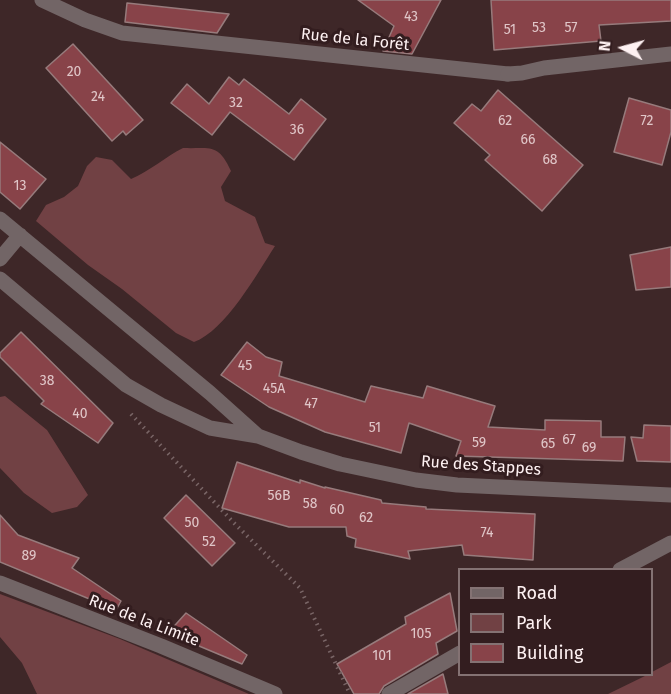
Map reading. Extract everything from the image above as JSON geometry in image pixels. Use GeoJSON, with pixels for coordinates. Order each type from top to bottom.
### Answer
{"type":"FeatureCollection","features":[{"type":"Feature","properties":{"kind":"street","name":"Rue de la Forêt"},"geometry":{"type":"LineString","coordinates":[[42,0],[84,20],[122,33],[508,74],[671,54]]}},
{"type":"Feature","properties":{"kind":"street","name":"Rue des Stappes"},"geometry":{"type":"LineString","coordinates":[[0,219],[210,393],[258,436]]}},
{"type":"Feature","properties":{"kind":"street"},"geometry":{"type":"LineString","coordinates":[[0,259],[20,236]]}},
{"type":"Feature","properties":{"kind":"street","name":"Rue des Stappes"},"geometry":{"type":"LineString","coordinates":[[0,279],[126,385],[161,405],[210,428],[258,436],[340,464],[416,480],[457,485],[671,495]]}},
{"type":"Feature","properties":{"kind":"street"},"geometry":{"type":"LineString","coordinates":[[624,568],[671,543]]}},
{"type":"Feature","properties":{"kind":"street","name":"Rue de la Limite"},"geometry":{"type":"LineString","coordinates":[[0,583],[161,646],[275,694]]}},
{"type":"Feature","properties":{"kind":"street"},"geometry":{"type":"LineString","coordinates":[[389,694],[458,655]]}},
{"type":"Feature","properties":{"kind":"path"},"geometry":{"type":"LineString","coordinates":[[126,385],[128,411],[234,523],[300,588],[350,694]]}},
{"type":"Feature","properties":{"kind":"green space"},"geometry":{"type":"Polygon","coordinates":[[[183,148],[213,149],[222,156],[231,171],[221,187],[225,201],[255,217],[265,243],[275,246],[229,314],[206,336],[194,342],[176,333],[88,265],[36,221],[46,205],[64,197],[78,186],[87,166],[96,157],[112,160],[131,179],[183,148]]]}},
{"type":"Feature","properties":{"kind":"green space"},"geometry":{"type":"Polygon","coordinates":[[[5,396],[47,430],[88,495],[77,507],[52,513],[24,493],[0,468],[0,397],[5,396]]]}},
{"type":"Feature","properties":{"kind":"green space"},"geometry":{"type":"Polygon","coordinates":[[[0,594],[120,639],[249,694],[37,694],[22,663],[0,637],[0,594]]]}},
{"type":"Feature","properties":{"kind":"green space"},"geometry":{"type":"Polygon","coordinates":[[[671,662],[671,694],[608,694],[645,676],[653,676],[653,671],[671,662]]]}},
{"type":"Feature","properties":{"kind":"building"},"geometry":{"type":"Polygon","coordinates":[[[358,0],[441,0],[412,54],[383,51],[394,26],[358,0]]]}},
{"type":"Feature","properties":{"kind":"building"},"geometry":{"type":"Polygon","coordinates":[[[491,0],[671,0],[671,21],[599,25],[601,41],[494,50],[491,0]]]}},
{"type":"Feature","properties":{"kind":"building"},"geometry":{"type":"Polygon","coordinates":[[[127,3],[229,14],[217,33],[125,22],[127,3]]]}},
{"type":"Feature","properties":{"kind":"building"},"geometry":{"type":"Polygon","coordinates":[[[73,44],[143,120],[126,135],[123,131],[112,141],[46,68],[73,44]]]}},
{"type":"Feature","properties":{"kind":"building"},"geometry":{"type":"Polygon","coordinates":[[[229,77],[239,85],[244,79],[289,114],[301,99],[326,119],[294,160],[230,112],[212,135],[171,103],[187,84],[209,104],[229,77]]]}},
{"type":"Feature","properties":{"kind":"building"},"geometry":{"type":"Polygon","coordinates":[[[498,90],[583,165],[542,211],[485,160],[490,155],[454,123],[472,104],[481,111],[498,90]]]}},
{"type":"Feature","properties":{"kind":"building"},"geometry":{"type":"Polygon","coordinates":[[[629,98],[671,110],[671,132],[662,165],[614,152],[629,98]]]}},
{"type":"Feature","properties":{"kind":"building"},"geometry":{"type":"Polygon","coordinates":[[[0,142],[46,179],[20,209],[0,192],[0,142]]]}},
{"type":"Feature","properties":{"kind":"building"},"geometry":{"type":"Polygon","coordinates":[[[671,247],[671,287],[636,290],[630,255],[671,247]]]}},
{"type":"Feature","properties":{"kind":"building"},"geometry":{"type":"Polygon","coordinates":[[[21,332],[113,423],[98,443],[41,404],[44,401],[0,357],[0,353],[21,332]]]}},
{"type":"Feature","properties":{"kind":"building"},"geometry":{"type":"Polygon","coordinates":[[[247,342],[266,357],[282,362],[279,376],[365,402],[371,386],[423,398],[427,386],[495,406],[488,427],[545,430],[545,420],[601,421],[601,437],[625,437],[623,461],[456,456],[461,441],[409,423],[401,453],[325,432],[269,407],[221,375],[247,342]]]}},
{"type":"Feature","properties":{"kind":"building"},"geometry":{"type":"Polygon","coordinates":[[[644,425],[671,426],[671,462],[637,461],[631,437],[643,438],[644,425]]]}},
{"type":"Feature","properties":{"kind":"building"},"geometry":{"type":"Polygon","coordinates":[[[237,462],[300,483],[300,480],[381,500],[382,503],[426,507],[426,509],[535,514],[533,560],[464,555],[462,545],[408,551],[410,559],[355,547],[356,539],[347,536],[346,527],[289,527],[222,508],[237,462]]]}},
{"type":"Feature","properties":{"kind":"building"},"geometry":{"type":"Polygon","coordinates":[[[186,495],[235,543],[212,566],[164,518],[186,495]]]}},
{"type":"Feature","properties":{"kind":"building"},"geometry":{"type":"Polygon","coordinates":[[[0,515],[18,535],[79,558],[72,568],[121,601],[116,610],[0,562],[0,515]]]}},
{"type":"Feature","properties":{"kind":"building"},"geometry":{"type":"Polygon","coordinates":[[[450,593],[457,631],[436,643],[438,654],[384,686],[379,694],[354,694],[337,664],[406,624],[405,617],[450,593]]]}},
{"type":"Feature","properties":{"kind":"building"},"geometry":{"type":"Polygon","coordinates":[[[186,613],[247,655],[242,664],[168,633],[186,613]]]}},
{"type":"Feature","properties":{"kind":"building"},"geometry":{"type":"Polygon","coordinates":[[[443,674],[448,694],[408,694],[443,674]]]}}]}
